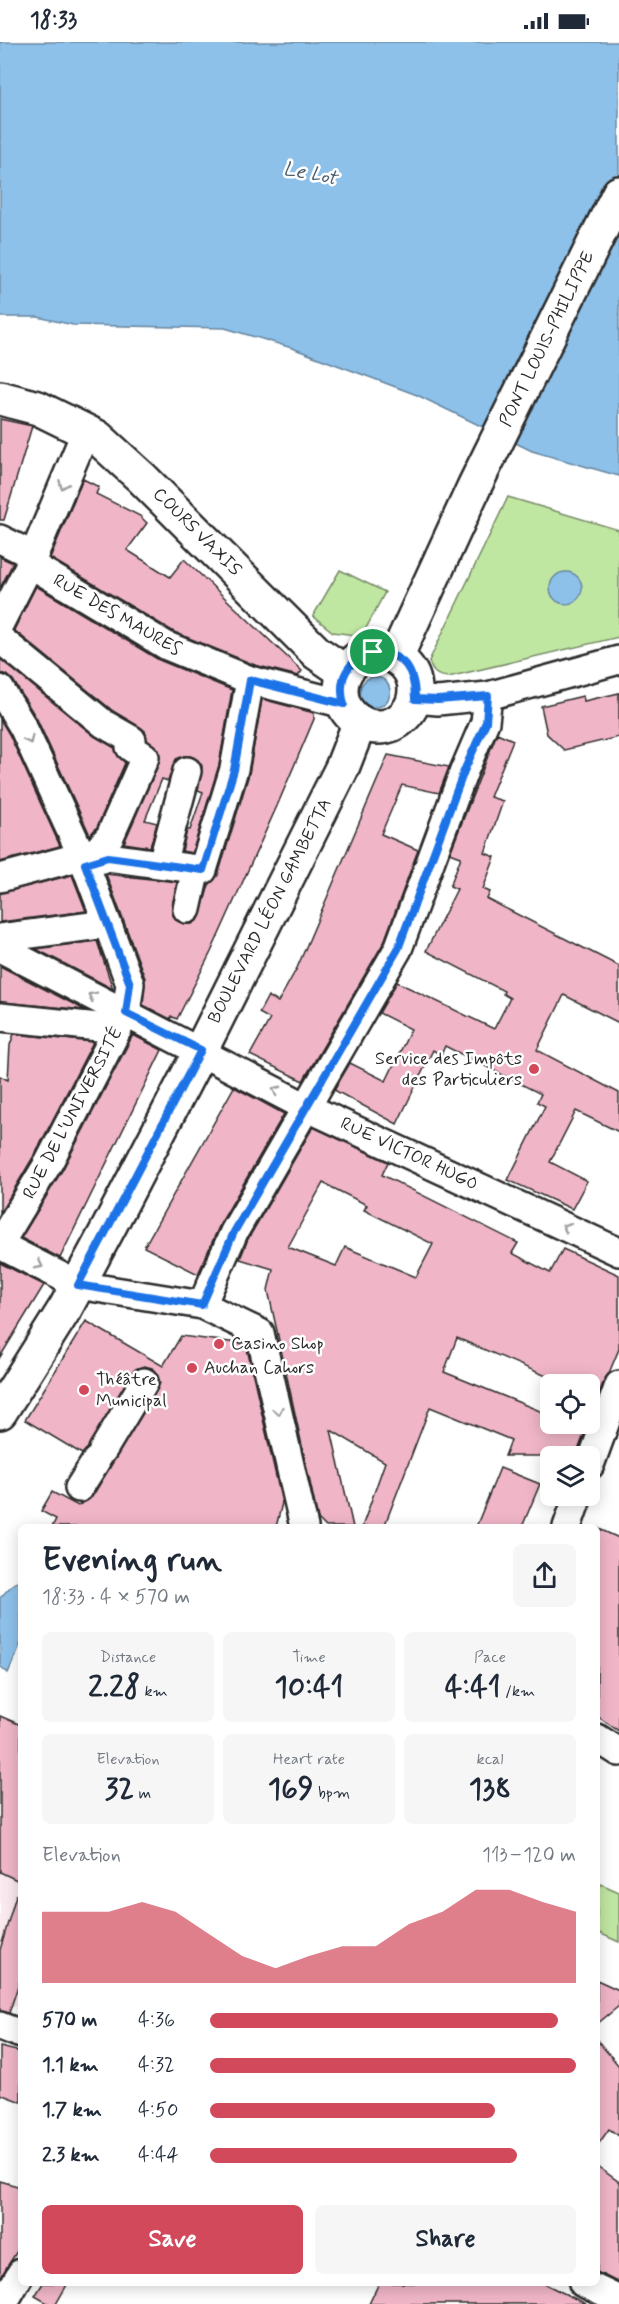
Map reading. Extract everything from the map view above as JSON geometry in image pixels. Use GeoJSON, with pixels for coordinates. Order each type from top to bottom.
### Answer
{"type":"FeatureCollection","features":[{"type":"Feature","properties":{"kind":"main road","name":"PONT LOUIS-PHILIPPE"},"geometry":{"type":"LineString","coordinates":[[396,657],[475,485],[619,193]]}},
{"type":"Feature","properties":{"kind":"main road","name":"COURS VAXIS"},"geometry":{"type":"LineString","coordinates":[[0,398],[38,408],[97,437],[137,473],[317,653],[345,672]]}},
{"type":"Feature","properties":{"kind":"main road"},"geometry":{"type":"LineString","coordinates":[[373,652],[396,657],[411,673],[415,683],[415,699],[405,716],[395,723],[371,726],[352,713],[341,682],[352,663],[362,656],[373,652]]}},
{"type":"Feature","properties":{"kind":"main road","name":"BOULEVARD LÉON GAMBETTA"},"geometry":{"type":"LineString","coordinates":[[0,1412],[78,1285],[201,1050],[342,768],[352,713]]}},
{"type":"Feature","properties":{"kind":"street"},"geometry":{"type":"LineString","coordinates":[[0,623],[32,560],[86,431]]}},
{"type":"Feature","properties":{"kind":"street","name":"RUE DES MAURES"},"geometry":{"type":"LineString","coordinates":[[0,539],[167,646],[250,680],[352,713]]}},
{"type":"Feature","properties":{"kind":"street"},"geometry":{"type":"LineString","coordinates":[[0,639],[104,724],[132,740],[130,747],[145,757],[110,836],[84,860]]}},
{"type":"Feature","properties":{"kind":"street"},"geometry":{"type":"LineString","coordinates":[[415,699],[438,700],[488,696],[619,660]]}},
{"type":"Feature","properties":{"kind":"street"},"geometry":{"type":"LineString","coordinates":[[0,878],[108,857],[203,870],[234,770],[250,680]]}},
{"type":"Feature","properties":{"kind":"street"},"geometry":{"type":"LineString","coordinates":[[0,689],[23,728],[84,860],[130,984],[122,1021],[0,1017]]}},
{"type":"Feature","properties":{"kind":"street"},"geometry":{"type":"LineString","coordinates":[[207,1294],[234,1232],[398,949],[464,771],[486,722],[488,696]]}},
{"type":"Feature","properties":{"kind":"street"},"geometry":{"type":"LineString","coordinates":[[162,864],[187,771]]}},
{"type":"Feature","properties":{"kind":"street"},"geometry":{"type":"LineString","coordinates":[[187,909],[196,869]]}},
{"type":"Feature","properties":{"kind":"street"},"geometry":{"type":"LineString","coordinates":[[0,938],[107,924]]}},
{"type":"Feature","properties":{"kind":"street","name":"RUE VICTOR HUGO"},"geometry":{"type":"LineString","coordinates":[[0,948],[122,1021],[201,1050],[306,1107],[619,1252]]}},
{"type":"Feature","properties":{"kind":"street","name":"RUE DE L'UNIVERSITÉ"},"geometry":{"type":"LineString","coordinates":[[0,1244],[49,1161],[122,1021]]}},
{"type":"Feature","properties":{"kind":"street"},"geometry":{"type":"LineString","coordinates":[[0,1244],[78,1285],[207,1294],[260,1333],[303,1524]]}},
{"type":"Feature","properties":{"kind":"street"},"geometry":{"type":"LineString","coordinates":[[79,1488],[144,1382]]}},
{"type":"Feature","properties":{"kind":"street"},"geometry":{"type":"LineString","coordinates":[[597,1446],[619,1384]]}},
{"type":"Feature","properties":{"kind":"street"},"geometry":{"type":"LineString","coordinates":[[568,1524],[574,1506]]}},
{"type":"Feature","properties":{"kind":"street"},"geometry":{"type":"LineString","coordinates":[[600,1740],[619,1752]]}},
{"type":"Feature","properties":{"kind":"street"},"geometry":{"type":"LineString","coordinates":[[0,2026],[18,2033]]}},
{"type":"Feature","properties":{"kind":"street"},"geometry":{"type":"LineString","coordinates":[[3,2304],[18,2278]]}},
{"type":"Feature","properties":{"kind":"street"},"geometry":{"type":"LineString","coordinates":[[589,2286],[619,2300]]}},
{"type":"Feature","properties":{"kind":"shaded area"},"geometry":{"type":"Polygon","coordinates":[[[0,1716],[18,1724],[18,2007],[0,2001],[0,1716]]]}},
{"type":"Feature","properties":{"kind":"green space"},"geometry":{"type":"Polygon","coordinates":[[[508,497],[619,530],[619,637],[448,677],[440,676],[433,671],[429,661],[508,497]]]}},
{"type":"Feature","properties":{"kind":"green space"},"geometry":{"type":"Polygon","coordinates":[[[340,570],[385,592],[362,636],[333,632],[313,616],[340,570]]]}},
{"type":"Feature","properties":{"kind":"green space"},"geometry":{"type":"Polygon","coordinates":[[[601,1884],[619,1892],[619,1942],[600,1933],[601,1884]]]}},
{"type":"Feature","properties":{"kind":"water","name":"Le Lot"},"geometry":{"type":"Polygon","coordinates":[[[0,42],[619,42],[619,476],[532,451],[417,395],[292,348],[225,328],[73,325],[38,317],[0,317],[0,42]]]}},
{"type":"Feature","properties":{"kind":"water"},"geometry":{"type":"Polygon","coordinates":[[[566,572],[577,577],[582,588],[577,599],[566,604],[555,599],[550,588],[555,577],[566,572]]]}},
{"type":"Feature","properties":{"kind":"water"},"geometry":{"type":"Polygon","coordinates":[[[375,677],[386,681],[390,692],[386,703],[375,707],[364,703],[360,692],[364,681],[375,677]]]}},
{"type":"Feature","properties":{"kind":"water"},"geometry":{"type":"Polygon","coordinates":[[[18,1582],[18,1650],[8,1673],[0,1666],[0,1598],[18,1582]]]}},
{"type":"Feature","properties":{"kind":"building"},"geometry":{"type":"Polygon","coordinates":[[[0,419],[32,426],[4,520],[0,520],[0,419]]]}},
{"type":"Feature","properties":{"kind":"building"},"geometry":{"type":"Polygon","coordinates":[[[83,479],[99,487],[96,494],[140,516],[147,523],[127,550],[170,577],[184,559],[302,671],[298,676],[255,665],[174,632],[50,558],[83,479]]]}},
{"type":"Feature","properties":{"kind":"building"},"geometry":{"type":"Polygon","coordinates":[[[0,557],[13,563],[0,588],[0,557]]]}},
{"type":"Feature","properties":{"kind":"building"},"geometry":{"type":"Polygon","coordinates":[[[36,586],[159,660],[232,690],[219,765],[192,853],[182,851],[187,830],[190,830],[203,792],[198,790],[202,766],[198,760],[190,756],[176,759],[168,781],[162,779],[145,820],[157,823],[150,847],[124,843],[159,763],[159,750],[147,740],[145,731],[113,711],[14,630],[36,586]]]}},
{"type":"Feature","properties":{"kind":"building"},"geometry":{"type":"Polygon","coordinates":[[[0,659],[94,736],[115,748],[116,753],[125,763],[97,827],[90,835],[37,719],[13,680],[0,673],[0,659]]]}},
{"type":"Feature","properties":{"kind":"building"},"geometry":{"type":"Polygon","coordinates":[[[619,693],[619,737],[564,750],[547,734],[541,706],[583,696],[584,701],[619,693]]]}},
{"type":"Feature","properties":{"kind":"building"},"geometry":{"type":"Polygon","coordinates":[[[262,699],[314,713],[314,719],[211,952],[177,1019],[171,1016],[170,1019],[143,1005],[145,978],[106,874],[177,882],[172,914],[177,921],[184,924],[192,924],[199,919],[209,885],[218,875],[249,774],[262,699]]]}},
{"type":"Feature","properties":{"kind":"building"},"geometry":{"type":"Polygon","coordinates":[[[0,719],[60,846],[0,862],[0,719]]]}},
{"type":"Feature","properties":{"kind":"building"},"geometry":{"type":"Polygon","coordinates":[[[497,733],[513,740],[490,797],[503,801],[485,853],[495,857],[483,889],[490,892],[487,899],[619,966],[619,1023],[564,995],[537,1050],[619,1093],[619,1132],[576,1111],[550,1162],[587,1181],[572,1209],[508,1180],[545,1106],[537,1102],[541,1094],[445,1046],[441,1055],[433,1050],[397,1124],[334,1090],[350,1063],[386,1081],[411,1029],[379,1013],[397,982],[494,1029],[510,998],[503,994],[504,991],[426,951],[457,889],[450,886],[461,857],[450,853],[497,733]]]}},
{"type":"Feature","properties":{"kind":"building"},"geometry":{"type":"Polygon","coordinates":[[[388,755],[449,767],[439,793],[402,785],[381,834],[418,850],[384,942],[303,1081],[250,1055],[270,1019],[259,1013],[268,996],[278,1002],[297,968],[388,755]]]}},
{"type":"Feature","properties":{"kind":"building"},"geometry":{"type":"Polygon","coordinates":[[[72,875],[86,911],[0,922],[0,893],[72,875]]]}},
{"type":"Feature","properties":{"kind":"building"},"geometry":{"type":"Polygon","coordinates":[[[97,941],[113,989],[36,949],[97,941]]]}},
{"type":"Feature","properties":{"kind":"building"},"geometry":{"type":"Polygon","coordinates":[[[0,966],[85,1010],[0,1002],[0,966]]]}},
{"type":"Feature","properties":{"kind":"building"},"geometry":{"type":"Polygon","coordinates":[[[14,1034],[93,1042],[35,1154],[0,1213],[0,1076],[8,1080],[10,1045],[14,1034]]]}},
{"type":"Feature","properties":{"kind":"building"},"geometry":{"type":"Polygon","coordinates":[[[133,1035],[162,1050],[60,1258],[21,1238],[63,1169],[133,1035]]]}},
{"type":"Feature","properties":{"kind":"building"},"geometry":{"type":"Polygon","coordinates":[[[234,1087],[284,1114],[220,1224],[198,1274],[144,1247],[234,1087]]]}},
{"type":"Feature","properties":{"kind":"building"},"geometry":{"type":"Polygon","coordinates":[[[313,1127],[388,1162],[382,1175],[518,1243],[512,1253],[550,1273],[563,1249],[619,1275],[619,1349],[600,1391],[600,1374],[542,1374],[457,1338],[444,1372],[540,1411],[540,1434],[584,1434],[580,1446],[540,1446],[540,1456],[505,1456],[511,1440],[430,1407],[385,1524],[363,1524],[385,1462],[331,1430],[352,1524],[323,1524],[318,1519],[268,1290],[273,1269],[240,1259],[248,1239],[313,1127]],[[323,1183],[288,1247],[336,1266],[345,1247],[416,1277],[433,1244],[364,1210],[367,1205],[323,1183]]]}},
{"type":"Feature","properties":{"kind":"building"},"geometry":{"type":"Polygon","coordinates":[[[0,1263],[44,1285],[0,1357],[0,1263]]]}},
{"type":"Feature","properties":{"kind":"building"},"geometry":{"type":"Polygon","coordinates":[[[86,1321],[163,1366],[181,1336],[246,1344],[282,1503],[277,1524],[54,1524],[56,1519],[41,1511],[52,1492],[78,1506],[92,1497],[157,1390],[160,1383],[152,1368],[144,1366],[131,1374],[88,1448],[82,1454],[25,1420],[86,1321]]]}},
{"type":"Feature","properties":{"kind":"building"},"geometry":{"type":"Polygon","coordinates":[[[500,1468],[540,1484],[523,1524],[477,1524],[500,1468]]]}},
{"type":"Feature","properties":{"kind":"building"},"geometry":{"type":"Polygon","coordinates":[[[600,1529],[619,1538],[619,1731],[600,1718],[600,1529]]]}},
{"type":"Feature","properties":{"kind":"building"},"geometry":{"type":"Polygon","coordinates":[[[0,1716],[18,1724],[18,1881],[0,1872],[0,1716]]]}},
{"type":"Feature","properties":{"kind":"building"},"geometry":{"type":"Polygon","coordinates":[[[16,1895],[18,1895],[18,1986],[9,2013],[0,2011],[0,1950],[16,1895]]]}},
{"type":"Feature","properties":{"kind":"building"},"geometry":{"type":"Polygon","coordinates":[[[600,1981],[619,1990],[619,2006],[600,2022],[600,1981]]]}},
{"type":"Feature","properties":{"kind":"building"},"geometry":{"type":"Polygon","coordinates":[[[600,2044],[619,2066],[619,2136],[609,2129],[600,2142],[600,2044]]]}},
{"type":"Feature","properties":{"kind":"building"},"geometry":{"type":"Polygon","coordinates":[[[0,2047],[18,2051],[18,2101],[0,2094],[0,2047]]]}},
{"type":"Feature","properties":{"kind":"building"},"geometry":{"type":"Polygon","coordinates":[[[600,2168],[619,2182],[619,2283],[600,2274],[600,2168]]]}},
{"type":"Feature","properties":{"kind":"building"},"geometry":{"type":"Polygon","coordinates":[[[0,2181],[18,2186],[18,2250],[0,2278],[0,2181]]]}},
{"type":"Feature","properties":{"kind":"building"},"geometry":{"type":"Polygon","coordinates":[[[41,2286],[66,2286],[56,2304],[49,2304],[35,2296],[41,2286]]]}},
{"type":"Feature","properties":{"kind":"building"},"geometry":{"type":"Polygon","coordinates":[[[378,2286],[549,2286],[586,2304],[369,2304],[378,2286]]]}},
{"type":"Feature","properties":{"kind":"place","name":"Service des Impôts des Particuliers"},"geometry":{"type":"Point","coordinates":[534,1069]}},
{"type":"Feature","properties":{"kind":"place","name":"Casino Shop"},"geometry":{"type":"Point","coordinates":[219,1344]}},
{"type":"Feature","properties":{"kind":"place","name":"Auchan Cahors"},"geometry":{"type":"Point","coordinates":[192,1368]}},
{"type":"Feature","properties":{"kind":"place","name":"Théâtre Municipal"},"geometry":{"type":"Point","coordinates":[84,1390]}},
{"type":"Feature","properties":{"kind":"route"},"geometry":{"type":"LineString","coordinates":[[373,652],[396,657],[405,664],[415,683],[415,699],[421,701],[488,696],[486,722],[464,771],[398,949],[234,1232],[202,1305],[78,1285],[201,1050],[126,1013],[130,984],[85,864],[108,857],[203,870],[234,770],[250,680],[344,704],[341,682],[345,672],[352,663],[373,652]]}}]}
